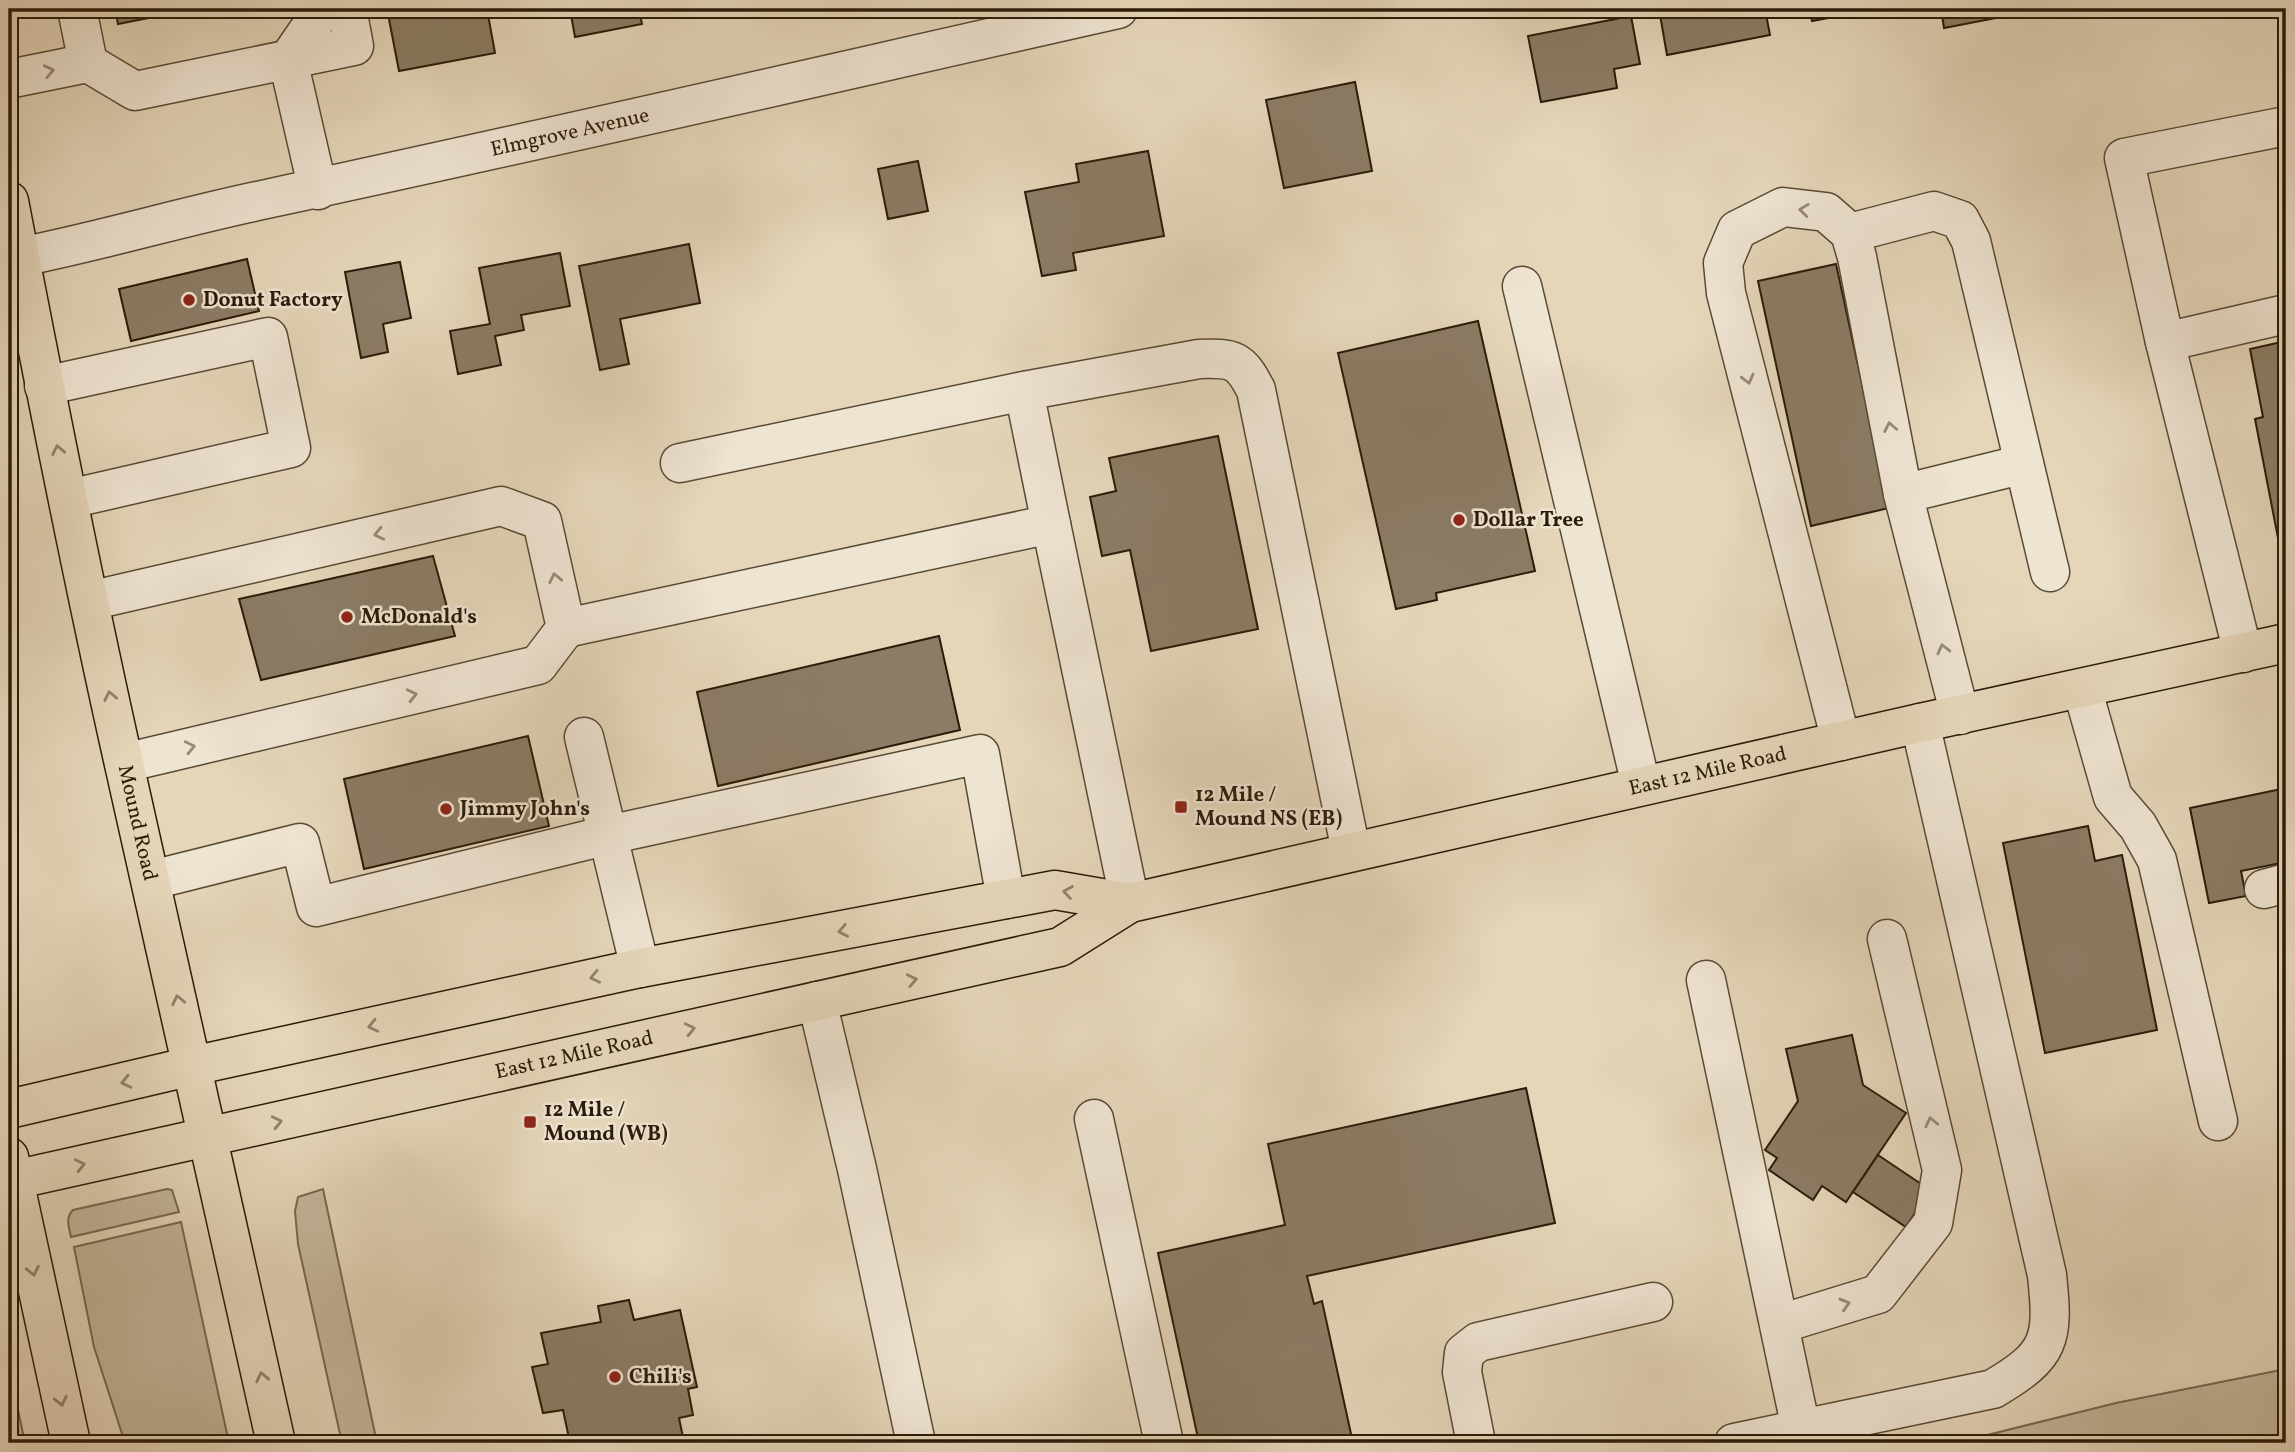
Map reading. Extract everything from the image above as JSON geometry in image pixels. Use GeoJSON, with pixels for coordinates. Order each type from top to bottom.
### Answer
{"type":"FeatureCollection","features":[{"type":"Feature","properties":{"kind":"main road","name":"Mound Road"},"geometry":{"type":"LineString","coordinates":[[9,201],[89,601],[276,1443]]}},
{"type":"Feature","properties":{"kind":"main road","name":"East 12 Mile Road"},"geometry":{"type":"LineString","coordinates":[[10,1173],[210,1137],[1060,947],[1130,902],[1641,785],[2286,643]]}},
{"type":"Feature","properties":{"kind":"main road","name":"East 12 Mile Road"},"geometry":{"type":"LineString","coordinates":[[9,1109],[640,968],[1055,890],[1130,902]]}},
{"type":"Feature","properties":{"kind":"main road"},"geometry":{"type":"LineString","coordinates":[[10,1173],[71,1443]]}},
{"type":"Feature","properties":{"kind":"street"},"geometry":{"type":"LineString","coordinates":[[77,9],[88,63]]}},
{"type":"Feature","properties":{"kind":"street"},"geometry":{"type":"LineString","coordinates":[[318,9],[319,15],[288,60],[318,190]]}},
{"type":"Feature","properties":{"kind":"street"},"geometry":{"type":"LineString","coordinates":[[9,79],[88,63],[135,91],[288,60],[354,46],[347,9]]}},
{"type":"Feature","properties":{"kind":"street","name":"Elmgrove Avenue"},"geometry":{"type":"LineString","coordinates":[[20,257],[262,200],[318,190],[1118,9]]}},
{"type":"Feature","properties":{"kind":"street"},"geometry":{"type":"LineString","coordinates":[[2243,653],[2165,342],[2124,158],[2286,125]]}},
{"type":"Feature","properties":{"kind":"street"},"geometry":{"type":"LineString","coordinates":[[1841,741],[1726,293],[1723,263],[1737,230],[1783,207],[1826,212],[1850,233],[1903,494],[1960,715]]}},
{"type":"Feature","properties":{"kind":"street"},"geometry":{"type":"LineString","coordinates":[[1850,233],[1934,211],[1960,220],[1970,241],[2050,572]]}},
{"type":"Feature","properties":{"kind":"street"},"geometry":{"type":"LineString","coordinates":[[1522,286],[1641,785]]}},
{"type":"Feature","properties":{"kind":"street"},"geometry":{"type":"LineString","coordinates":[[2165,342],[2286,314]]}},
{"type":"Feature","properties":{"kind":"street"},"geometry":{"type":"LineString","coordinates":[[44,386],[268,337],[291,448],[69,499]]}},
{"type":"Feature","properties":{"kind":"street"},"geometry":{"type":"LineString","coordinates":[[680,463],[1024,391],[1199,359],[1223,358],[1244,367],[1256,390],[1351,850]]}},
{"type":"Feature","properties":{"kind":"street"},"geometry":{"type":"LineString","coordinates":[[1024,391],[1130,902]]}},
{"type":"Feature","properties":{"kind":"street"},"geometry":{"type":"LineString","coordinates":[[1903,494],[2024,464]]}},
{"type":"Feature","properties":{"kind":"street"},"geometry":{"type":"LineString","coordinates":[[89,601],[501,506],[542,521],[566,628]]}},
{"type":"Feature","properties":{"kind":"street"},"geometry":{"type":"LineString","coordinates":[[124,763],[538,665],[566,628],[1051,524]]}},
{"type":"Feature","properties":{"kind":"street"},"geometry":{"type":"LineString","coordinates":[[2082,688],[2113,797],[2138,826],[2157,860],[2218,1121]]}},
{"type":"Feature","properties":{"kind":"street"},"geometry":{"type":"LineString","coordinates":[[1734,1443],[1993,1389],[2023,1371],[2043,1349],[2052,1317],[2047,1275],[1920,723]]}},
{"type":"Feature","properties":{"kind":"street"},"geometry":{"type":"LineString","coordinates":[[584,737],[640,968]]}},
{"type":"Feature","properties":{"kind":"street"},"geometry":{"type":"LineString","coordinates":[[152,880],[300,843],[316,907],[608,835],[980,754],[1006,900]]}},
{"type":"Feature","properties":{"kind":"street"},"geometry":{"type":"LineString","coordinates":[[1780,1324],[1878,1294],[1933,1223],[1942,1170],[1887,939]]}},
{"type":"Feature","properties":{"kind":"street"},"geometry":{"type":"LineString","coordinates":[[1706,980],[1801,1429]]}},
{"type":"Feature","properties":{"kind":"street"},"geometry":{"type":"LineString","coordinates":[[817,1001],[857,1169],[916,1443]]}},
{"type":"Feature","properties":{"kind":"street"},"geometry":{"type":"LineString","coordinates":[[1094,1119],[1164,1443]]}},
{"type":"Feature","properties":{"kind":"street"},"geometry":{"type":"LineString","coordinates":[[1476,1443],[1462,1372],[1464,1353],[1478,1342],[1653,1303]]}},
{"type":"Feature","properties":{"kind":"shaded area"},"geometry":{"type":"Polygon","coordinates":[[[323,1189],[377,1443],[342,1443],[298,1244],[295,1211],[298,1197],[323,1189]]]}},
{"type":"Feature","properties":{"kind":"shaded area"},"geometry":{"type":"Polygon","coordinates":[[[172,1190],[179,1212],[71,1237],[68,1219],[73,1210],[172,1190]]]}},
{"type":"Feature","properties":{"kind":"shaded area"},"geometry":{"type":"Polygon","coordinates":[[[181,1222],[229,1443],[125,1443],[94,1347],[74,1247],[181,1222]]]}},
{"type":"Feature","properties":{"kind":"shaded area"},"geometry":{"type":"Polygon","coordinates":[[[9,1367],[25,1443],[9,1443],[9,1367]]]}},
{"type":"Feature","properties":{"kind":"shaded area"},"geometry":{"type":"Polygon","coordinates":[[[2286,1369],[2286,1443],[1955,1443],[2116,1403],[2286,1369]]]}},
{"type":"Feature","properties":{"kind":"building"},"geometry":{"type":"Polygon","coordinates":[[[115,9],[194,9],[118,24],[115,9]]]}},
{"type":"Feature","properties":{"kind":"building"},"geometry":{"type":"Polygon","coordinates":[[[416,9],[487,9],[495,53],[399,71],[388,14],[416,9]]]}},
{"type":"Feature","properties":{"kind":"building"},"geometry":{"type":"Polygon","coordinates":[[[570,9],[639,9],[642,24],[575,37],[570,9]]]}},
{"type":"Feature","properties":{"kind":"building"},"geometry":{"type":"Polygon","coordinates":[[[1659,9],[1765,9],[1770,35],[1667,55],[1659,9]]]}},
{"type":"Feature","properties":{"kind":"building"},"geometry":{"type":"Polygon","coordinates":[[[1810,9],[1877,9],[1812,21],[1810,9]]]}},
{"type":"Feature","properties":{"kind":"building"},"geometry":{"type":"Polygon","coordinates":[[[1941,9],[2026,9],[2027,12],[1944,28],[1941,9]]]}},
{"type":"Feature","properties":{"kind":"building"},"geometry":{"type":"Polygon","coordinates":[[[1631,16],[1640,64],[1614,69],[1617,88],[1541,102],[1528,36],[1631,16]]]}},
{"type":"Feature","properties":{"kind":"building"},"geometry":{"type":"Polygon","coordinates":[[[1355,82],[1372,171],[1284,188],[1266,100],[1355,82]]]}},
{"type":"Feature","properties":{"kind":"building"},"geometry":{"type":"Polygon","coordinates":[[[1148,151],[1164,236],[1073,253],[1076,270],[1042,276],[1025,192],[1079,182],[1076,164],[1148,151]]]}},
{"type":"Feature","properties":{"kind":"building"},"geometry":{"type":"Polygon","coordinates":[[[918,161],[928,211],[888,219],[878,169],[918,161]]]}},
{"type":"Feature","properties":{"kind":"building"},"geometry":{"type":"Polygon","coordinates":[[[689,244],[700,303],[620,319],[629,364],[600,370],[579,266],[689,244]]]}},
{"type":"Feature","properties":{"kind":"building"},"geometry":{"type":"Polygon","coordinates":[[[560,253],[570,306],[521,315],[524,330],[495,336],[501,365],[458,374],[450,331],[490,324],[479,268],[560,253]]]}},
{"type":"Feature","properties":{"kind":"building","name":"Donut Factory"},"geometry":{"type":"Polygon","coordinates":[[[247,259],[259,311],[131,341],[119,289],[247,259]]]}},
{"type":"Feature","properties":{"kind":"building"},"geometry":{"type":"Polygon","coordinates":[[[400,262],[411,318],[383,324],[388,352],[361,358],[345,272],[400,262]]]}},
{"type":"Feature","properties":{"kind":"building"},"geometry":{"type":"Polygon","coordinates":[[[1836,264],[1889,508],[1811,526],[1758,281],[1836,264]]]}},
{"type":"Feature","properties":{"kind":"building"},"geometry":{"type":"Polygon","coordinates":[[[1478,321],[1535,571],[1436,593],[1437,600],[1396,609],[1338,353],[1478,321]]]}},
{"type":"Feature","properties":{"kind":"building"},"geometry":{"type":"Polygon","coordinates":[[[2286,341],[2286,536],[2278,538],[2255,419],[2263,417],[2250,349],[2286,341]]]}},
{"type":"Feature","properties":{"kind":"building"},"geometry":{"type":"Polygon","coordinates":[[[1218,436],[1258,629],[1151,651],[1130,550],[1102,556],[1090,497],[1116,491],[1109,458],[1218,436]]]}},
{"type":"Feature","properties":{"kind":"building","name":"McDonald's"},"geometry":{"type":"Polygon","coordinates":[[[433,556],[455,636],[261,680],[239,599],[433,556]]]}},
{"type":"Feature","properties":{"kind":"building"},"geometry":{"type":"Polygon","coordinates":[[[939,636],[960,730],[718,786],[697,692],[939,636]]]}},
{"type":"Feature","properties":{"kind":"building"},"geometry":{"type":"Polygon","coordinates":[[[528,736],[549,826],[364,869],[344,779],[528,736]]]}},
{"type":"Feature","properties":{"kind":"building"},"geometry":{"type":"Polygon","coordinates":[[[2286,788],[2286,862],[2241,871],[2246,896],[2209,903],[2190,808],[2286,788]]]}},
{"type":"Feature","properties":{"kind":"building"},"geometry":{"type":"Polygon","coordinates":[[[2088,826],[2095,861],[2122,855],[2157,1030],[2045,1053],[2003,843],[2088,826]]]}},
{"type":"Feature","properties":{"kind":"building"},"geometry":{"type":"Polygon","coordinates":[[[1852,1035],[1863,1085],[1906,1113],[1846,1202],[1822,1186],[1813,1200],[1769,1170],[1777,1158],[1765,1150],[1798,1101],[1786,1049],[1852,1035]]]}},
{"type":"Feature","properties":{"kind":"building"},"geometry":{"type":"Polygon","coordinates":[[[1526,1088],[1555,1223],[1307,1276],[1314,1304],[1322,1301],[1353,1443],[1199,1443],[1158,1253],[1285,1225],[1268,1144],[1526,1088]]]}},
{"type":"Feature","properties":{"kind":"building"},"geometry":{"type":"Polygon","coordinates":[[[1878,1155],[1930,1190],[1906,1227],[1853,1192],[1878,1155]]]}},
{"type":"Feature","properties":{"kind":"building","name":"Chili's"},"geometry":{"type":"Polygon","coordinates":[[[629,1300],[634,1320],[680,1310],[697,1387],[688,1389],[693,1415],[679,1418],[684,1442],[570,1443],[563,1410],[543,1413],[532,1367],[548,1364],[541,1333],[601,1322],[598,1306],[629,1300]]]}},
{"type":"Feature","properties":{"kind":"place","name":"Donut Factory"},"geometry":{"type":"Point","coordinates":[189,300]}},
{"type":"Feature","properties":{"kind":"place","name":"Dollar Tree"},"geometry":{"type":"Point","coordinates":[1459,520]}},
{"type":"Feature","properties":{"kind":"place","name":"McDonald's"},"geometry":{"type":"Point","coordinates":[347,617]}},
{"type":"Feature","properties":{"kind":"place","name":"12 Mile / Mound NS (EB)"},"geometry":{"type":"Point","coordinates":[1181,807]}},
{"type":"Feature","properties":{"kind":"place","name":"Jimmy John's"},"geometry":{"type":"Point","coordinates":[446,809]}},
{"type":"Feature","properties":{"kind":"place","name":"12 Mile / Mound (WB)"},"geometry":{"type":"Point","coordinates":[530,1122]}},
{"type":"Feature","properties":{"kind":"place","name":"Chili's"},"geometry":{"type":"Point","coordinates":[615,1377]}}]}
